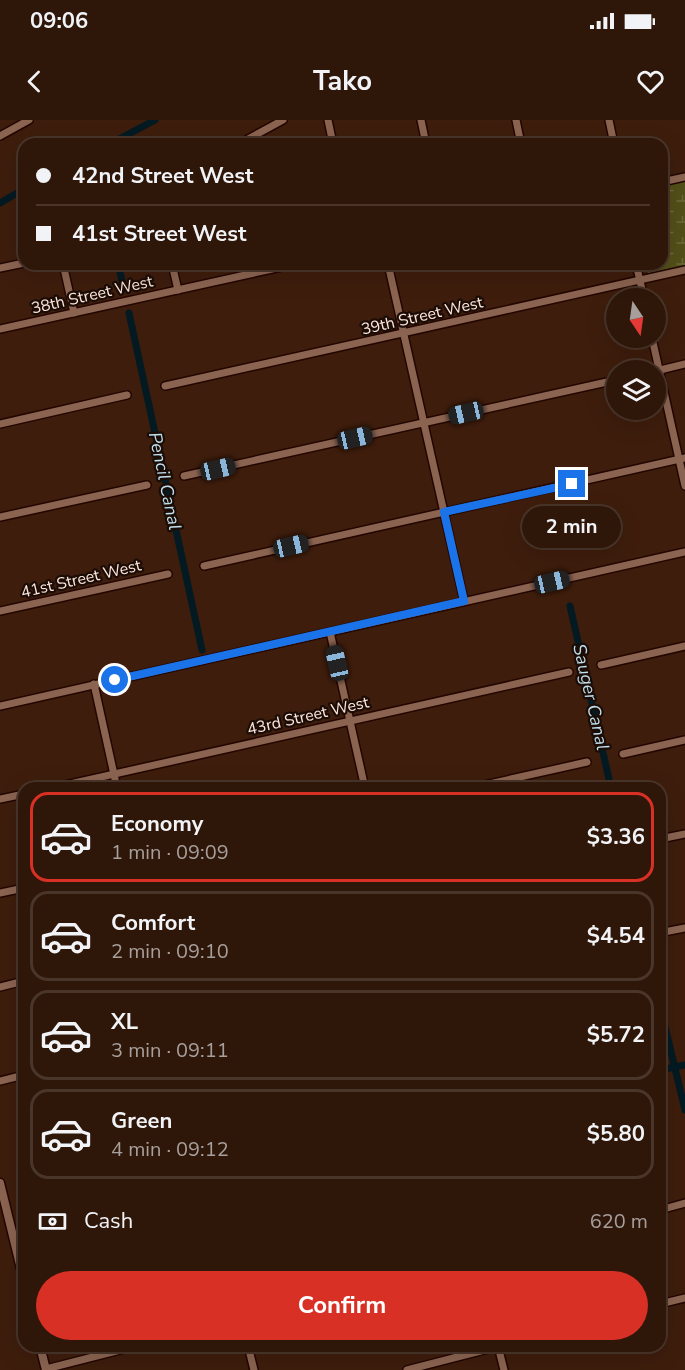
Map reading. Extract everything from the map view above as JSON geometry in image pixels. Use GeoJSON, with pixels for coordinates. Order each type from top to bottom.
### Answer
{"type":"FeatureCollection","features":[{"type":"Feature","properties":{"kind":"street"},"geometry":{"type":"LineString","coordinates":[[0,136],[29,120]]}},
{"type":"Feature","properties":{"kind":"street"},"geometry":{"type":"LineString","coordinates":[[250,138],[283,120]]}},
{"type":"Feature","properties":{"kind":"street"},"geometry":{"type":"LineString","coordinates":[[328,120],[332,138]]}},
{"type":"Feature","properties":{"kind":"street"},"geometry":{"type":"LineString","coordinates":[[421,120],[425,138]]}},
{"type":"Feature","properties":{"kind":"street"},"geometry":{"type":"LineString","coordinates":[[516,120],[520,138]]}},
{"type":"Feature","properties":{"kind":"street"},"geometry":{"type":"LineString","coordinates":[[609,120],[613,138]]}},
{"type":"Feature","properties":{"kind":"street"},"geometry":{"type":"LineString","coordinates":[[668,181],[685,177]]}},
{"type":"Feature","properties":{"kind":"street"},"geometry":{"type":"LineString","coordinates":[[0,268],[18,264]]}},
{"type":"Feature","properties":{"kind":"street"},"geometry":{"type":"LineString","coordinates":[[64,270],[74,313]]}},
{"type":"Feature","properties":{"kind":"street"},"geometry":{"type":"LineString","coordinates":[[173,270],[178,290]]}},
{"type":"Feature","properties":{"kind":"street","name":"38th Street West"},"geometry":{"type":"LineString","coordinates":[[0,329],[178,290],[255,270]]}},
{"type":"Feature","properties":{"kind":"street"},"geometry":{"type":"LineString","coordinates":[[389,270],[464,601]]}},
{"type":"Feature","properties":{"kind":"street"},"geometry":{"type":"LineString","coordinates":[[638,270],[642,288]]}},
{"type":"Feature","properties":{"kind":"street","name":"39th Street West"},"geometry":{"type":"LineString","coordinates":[[165,386],[685,270]]}},
{"type":"Feature","properties":{"kind":"street"},"geometry":{"type":"LineString","coordinates":[[666,368],[685,364]]}},
{"type":"Feature","properties":{"kind":"street"},"geometry":{"type":"LineString","coordinates":[[184,476],[606,382]]}},
{"type":"Feature","properties":{"kind":"street"},"geometry":{"type":"LineString","coordinates":[[0,424],[127,395]]}},
{"type":"Feature","properties":{"kind":"street"},"geometry":{"type":"LineString","coordinates":[[666,402],[682,459],[685,486]]}},
{"type":"Feature","properties":{"kind":"street"},"geometry":{"type":"LineString","coordinates":[[204,566],[682,459]]}},
{"type":"Feature","properties":{"kind":"street"},"geometry":{"type":"LineString","coordinates":[[0,517],[147,484]]}},
{"type":"Feature","properties":{"kind":"street"},"geometry":{"type":"LineString","coordinates":[[0,705],[685,552]]}},
{"type":"Feature","properties":{"kind":"street","name":"41st Street West"},"geometry":{"type":"LineString","coordinates":[[0,611],[168,574]]}},
{"type":"Feature","properties":{"kind":"street"},"geometry":{"type":"LineString","coordinates":[[330,632],[364,782]]}},
{"type":"Feature","properties":{"kind":"street"},"geometry":{"type":"LineString","coordinates":[[601,665],[685,646]]}},
{"type":"Feature","properties":{"kind":"street","name":"43rd Street West"},"geometry":{"type":"LineString","coordinates":[[79,782],[569,672]]}},
{"type":"Feature","properties":{"kind":"street"},"geometry":{"type":"LineString","coordinates":[[94,684],[116,782]]}},
{"type":"Feature","properties":{"kind":"street"},"geometry":{"type":"LineString","coordinates":[[623,754],[685,740]]}},
{"type":"Feature","properties":{"kind":"street"},"geometry":{"type":"LineString","coordinates":[[498,782],[587,762]]}},
{"type":"Feature","properties":{"kind":"street"},"geometry":{"type":"LineString","coordinates":[[0,799],[18,795]]}},
{"type":"Feature","properties":{"kind":"street"},"geometry":{"type":"LineString","coordinates":[[666,838],[685,834]]}},
{"type":"Feature","properties":{"kind":"street"},"geometry":{"type":"LineString","coordinates":[[0,893],[18,889]]}},
{"type":"Feature","properties":{"kind":"street"},"geometry":{"type":"LineString","coordinates":[[666,932],[685,928]]}},
{"type":"Feature","properties":{"kind":"street"},"geometry":{"type":"LineString","coordinates":[[0,987],[18,982]]}},
{"type":"Feature","properties":{"kind":"street"},"geometry":{"type":"LineString","coordinates":[[0,1081],[18,1077]]}},
{"type":"Feature","properties":{"kind":"street"},"geometry":{"type":"LineString","coordinates":[[0,1183],[18,1256]]}},
{"type":"Feature","properties":{"kind":"street"},"geometry":{"type":"LineString","coordinates":[[666,1208],[685,1203]]}},
{"type":"Feature","properties":{"kind":"street"},"geometry":{"type":"LineString","coordinates":[[666,1303],[685,1298]]}},
{"type":"Feature","properties":{"kind":"street"},"geometry":{"type":"LineString","coordinates":[[42,1352],[46,1369],[107,1352]]}},
{"type":"Feature","properties":{"kind":"street"},"geometry":{"type":"LineString","coordinates":[[250,1352],[254,1370]]}},
{"type":"Feature","properties":{"kind":"street"},"geometry":{"type":"LineString","coordinates":[[407,1370],[476,1352]]}},
{"type":"Feature","properties":{"kind":"street"},"geometry":{"type":"LineString","coordinates":[[500,1352],[504,1370]]}},
{"type":"Feature","properties":{"kind":"green space"},"geometry":{"type":"Polygon","coordinates":[[[685,177],[685,272],[653,279],[646,270],[668,270],[668,181],[685,177]]]}},
{"type":"Feature","properties":{"kind":"waterway"},"geometry":{"type":"LineString","coordinates":[[121,138],[155,120]]}},
{"type":"Feature","properties":{"kind":"waterway"},"geometry":{"type":"LineString","coordinates":[[0,203],[18,192]]}},
{"type":"Feature","properties":{"kind":"waterway","name":"Pencil Canal"},"geometry":{"type":"LineString","coordinates":[[119,270],[124,289]]}},
{"type":"Feature","properties":{"kind":"waterway","name":"Pencil Canal"},"geometry":{"type":"LineString","coordinates":[[129,313],[202,650]]}},
{"type":"Feature","properties":{"kind":"waterway","name":"Sauger Canal"},"geometry":{"type":"LineString","coordinates":[[570,606],[610,782]]}},
{"type":"Feature","properties":{"kind":"waterway","name":"Sauger Canal"},"geometry":{"type":"LineString","coordinates":[[666,1031],[685,1110]]}},
{"type":"Feature","properties":{"kind":"waterway","name":"Sauger Canal"},"geometry":{"type":"LineString","coordinates":[[666,1069],[685,1065]]}},
{"type":"Feature","properties":{"kind":"route"},"geometry":{"type":"LineString","coordinates":[[115,680],[464,601],[444,512],[572,484]]}}]}
